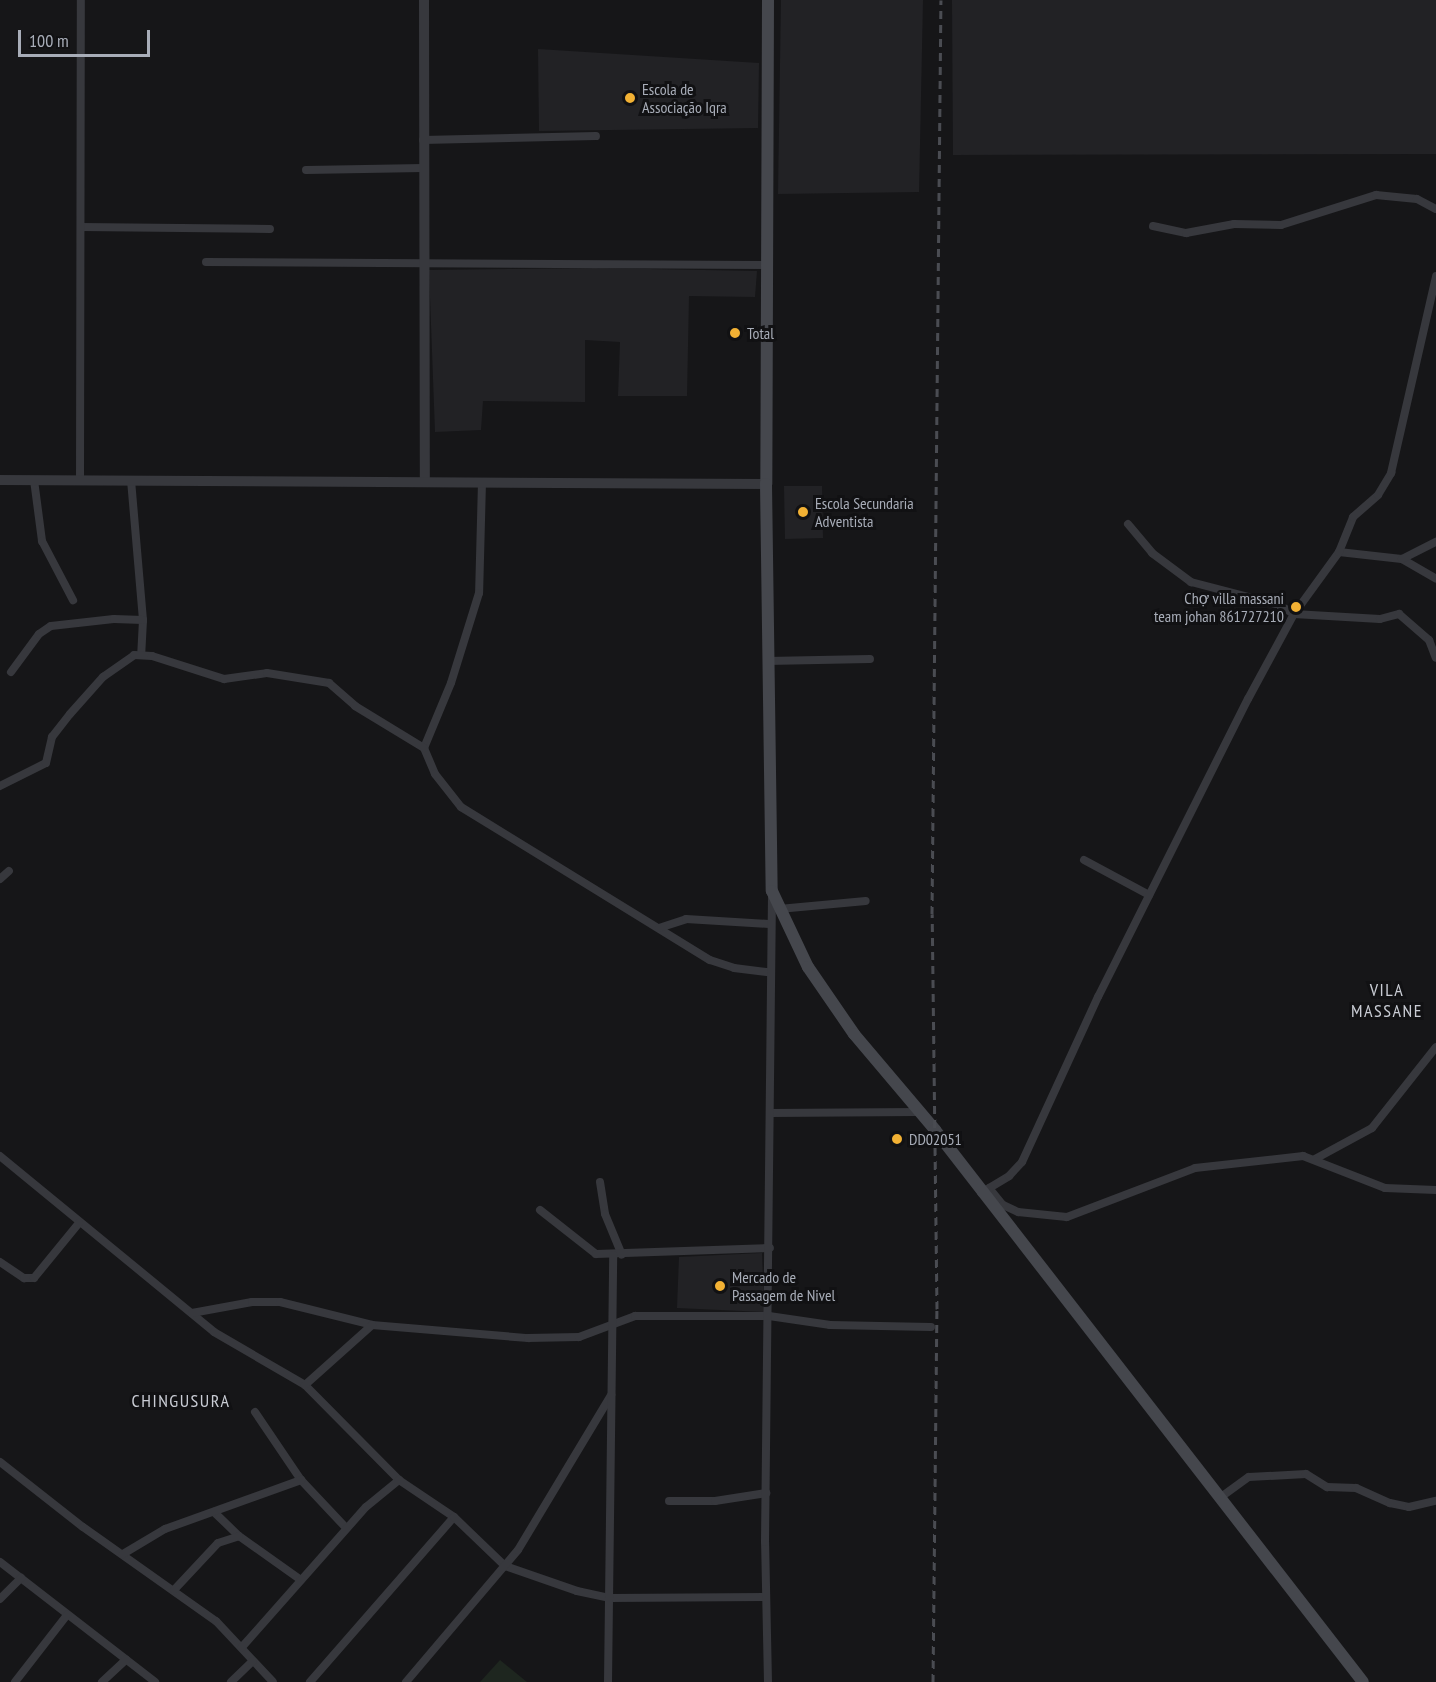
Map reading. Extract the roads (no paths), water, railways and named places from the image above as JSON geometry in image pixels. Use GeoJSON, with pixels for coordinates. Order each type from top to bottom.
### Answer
{"type":"FeatureCollection","features":[{"type":"Feature","properties":{"kind":"main road"},"geometry":{"type":"LineString","coordinates":[[768,0],[766,484],[772,891],[779,909],[825,994],[918,1112],[985,1191],[1363,1682]]}},
{"type":"Feature","properties":{"kind":"street"},"geometry":{"type":"LineString","coordinates":[[80,480],[81,0]]}},
{"type":"Feature","properties":{"kind":"street"},"geometry":{"type":"LineString","coordinates":[[424,0],[425,482]]}},
{"type":"Feature","properties":{"kind":"street"},"geometry":{"type":"LineString","coordinates":[[423,140],[596,136]]}},
{"type":"Feature","properties":{"kind":"street"},"geometry":{"type":"LineString","coordinates":[[306,170],[423,168]]}},
{"type":"Feature","properties":{"kind":"street"},"geometry":{"type":"LineString","coordinates":[[1153,226],[1186,233],[1234,224],[1281,225],[1376,195],[1417,199],[1436,209]]}},
{"type":"Feature","properties":{"kind":"street"},"geometry":{"type":"LineString","coordinates":[[81,227],[270,229]]}},
{"type":"Feature","properties":{"kind":"street"},"geometry":{"type":"LineString","coordinates":[[206,262],[768,265]]}},
{"type":"Feature","properties":{"kind":"street"},"geometry":{"type":"LineString","coordinates":[[1436,276],[1391,473],[1378,495],[1353,517],[1339,552],[1294,614],[1149,895],[1022,1162],[985,1191],[1003,1205],[1018,1212],[1055,1218],[1195,1168],[1283,1156],[1315,1159],[1385,1188],[1436,1190]]}},
{"type":"Feature","properties":{"kind":"street"},"geometry":{"type":"LineString","coordinates":[[0,480],[766,484]]}},
{"type":"Feature","properties":{"kind":"street"},"geometry":{"type":"LineString","coordinates":[[34,480],[42,541],[73,600]]}},
{"type":"Feature","properties":{"kind":"street"},"geometry":{"type":"LineString","coordinates":[[131,480],[143,620],[141,655]]}},
{"type":"Feature","properties":{"kind":"street"},"geometry":{"type":"LineString","coordinates":[[424,748],[451,683],[479,593],[477,571],[482,483]]}},
{"type":"Feature","properties":{"kind":"street"},"geometry":{"type":"LineString","coordinates":[[1128,524],[1156,557],[1191,582],[1279,605],[1294,614],[1380,619],[1399,614],[1429,640],[1436,658]]}},
{"type":"Feature","properties":{"kind":"street"},"geometry":{"type":"LineString","coordinates":[[1402,559],[1436,542]]}},
{"type":"Feature","properties":{"kind":"street"},"geometry":{"type":"LineString","coordinates":[[1339,552],[1402,559],[1436,579]]}},
{"type":"Feature","properties":{"kind":"street"},"geometry":{"type":"LineString","coordinates":[[11,672],[39,634],[51,626],[114,619],[143,620]]}},
{"type":"Feature","properties":{"kind":"street"},"geometry":{"type":"LineString","coordinates":[[0,786],[46,764],[52,737],[90,690],[118,663],[141,655],[224,679],[267,674],[329,683],[355,705],[424,748],[435,774],[461,807],[710,960],[734,968],[769,972]]}},
{"type":"Feature","properties":{"kind":"street"},"geometry":{"type":"LineString","coordinates":[[767,662],[870,659]]}},
{"type":"Feature","properties":{"kind":"street"},"geometry":{"type":"LineString","coordinates":[[1084,860],[1149,895]]}},
{"type":"Feature","properties":{"kind":"street"},"geometry":{"type":"LineString","coordinates":[[0,879],[9,871]]}},
{"type":"Feature","properties":{"kind":"street"},"geometry":{"type":"LineString","coordinates":[[768,1682],[766,1493],[770,1248],[769,924],[772,891]]}},
{"type":"Feature","properties":{"kind":"street"},"geometry":{"type":"LineString","coordinates":[[779,909],[866,901]]}},
{"type":"Feature","properties":{"kind":"street"},"geometry":{"type":"LineString","coordinates":[[659,928],[686,918],[769,924]]}},
{"type":"Feature","properties":{"kind":"street"},"geometry":{"type":"LineString","coordinates":[[1315,1159],[1372,1128],[1436,1047]]}},
{"type":"Feature","properties":{"kind":"street"},"geometry":{"type":"LineString","coordinates":[[770,1113],[918,1112]]}},
{"type":"Feature","properties":{"kind":"street"},"geometry":{"type":"LineString","coordinates":[[0,1156],[79,1223],[225,1339],[305,1385],[399,1480],[454,1518],[505,1566],[562,1587],[610,1598],[766,1597]]}},
{"type":"Feature","properties":{"kind":"street"},"geometry":{"type":"LineString","coordinates":[[600,1182],[605,1214],[618,1255],[612,1323],[608,1682]]}},
{"type":"Feature","properties":{"kind":"street"},"geometry":{"type":"LineString","coordinates":[[540,1210],[589,1251],[618,1255],[770,1248]]}},
{"type":"Feature","properties":{"kind":"street"},"geometry":{"type":"LineString","coordinates":[[0,1262],[24,1278],[34,1278],[79,1223]]}},
{"type":"Feature","properties":{"kind":"street"},"geometry":{"type":"LineString","coordinates":[[192,1313],[252,1302],[280,1302],[372,1324],[445,1334],[561,1338],[593,1333],[612,1323],[635,1316],[769,1316],[830,1325],[931,1327]]}},
{"type":"Feature","properties":{"kind":"street"},"geometry":{"type":"LineString","coordinates":[[305,1385],[372,1324]]}},
{"type":"Feature","properties":{"kind":"street"},"geometry":{"type":"LineString","coordinates":[[406,1682],[505,1566],[543,1511],[611,1394]]}},
{"type":"Feature","properties":{"kind":"street"},"geometry":{"type":"LineString","coordinates":[[255,1412],[301,1480],[346,1528]]}},
{"type":"Feature","properties":{"kind":"street"},"geometry":{"type":"LineString","coordinates":[[0,1462],[229,1632],[273,1682]]}},
{"type":"Feature","properties":{"kind":"street"},"geometry":{"type":"LineString","coordinates":[[1221,1497],[1249,1477],[1306,1473],[1327,1487],[1356,1488],[1390,1503],[1409,1507],[1436,1502]]}},
{"type":"Feature","properties":{"kind":"street"},"geometry":{"type":"LineString","coordinates":[[123,1554],[165,1529],[301,1480]]}},
{"type":"Feature","properties":{"kind":"street"},"geometry":{"type":"LineString","coordinates":[[242,1647],[346,1528],[399,1480]]}},
{"type":"Feature","properties":{"kind":"street"},"geometry":{"type":"LineString","coordinates":[[669,1501],[715,1501],[766,1493]]}},
{"type":"Feature","properties":{"kind":"street"},"geometry":{"type":"LineString","coordinates":[[214,1512],[239,1536],[302,1580]]}},
{"type":"Feature","properties":{"kind":"street"},"geometry":{"type":"LineString","coordinates":[[310,1682],[454,1518]]}},
{"type":"Feature","properties":{"kind":"street"},"geometry":{"type":"LineString","coordinates":[[174,1590],[218,1543],[239,1536]]}},
{"type":"Feature","properties":{"kind":"street"},"geometry":{"type":"LineString","coordinates":[[0,1562],[155,1682]]}},
{"type":"Feature","properties":{"kind":"street"},"geometry":{"type":"LineString","coordinates":[[0,1599],[21,1578]]}},
{"type":"Feature","properties":{"kind":"street"},"geometry":{"type":"LineString","coordinates":[[15,1682],[67,1615]]}},
{"type":"Feature","properties":{"kind":"street"},"geometry":{"type":"LineString","coordinates":[[102,1682],[126,1660]]}},
{"type":"Feature","properties":{"kind":"street"},"geometry":{"type":"LineString","coordinates":[[231,1682],[253,1661]]}},
{"type":"Feature","properties":{"kind":"railway"},"geometry":{"type":"LineString","coordinates":[[933,1682],[937,1309],[932,914],[941,0]]}},
{"type":"Feature","properties":{"kind":"place","name":"Escola de Associação Iqra"},"geometry":{"type":"Point","coordinates":[630,98]}},
{"type":"Feature","properties":{"kind":"place","name":"Total"},"geometry":{"type":"Point","coordinates":[735,333]}},
{"type":"Feature","properties":{"kind":"place","name":"Escola Secundaria Adventista"},"geometry":{"type":"Point","coordinates":[803,512]}},
{"type":"Feature","properties":{"kind":"place","name":"Chợ villa massani team johan 861727210"},"geometry":{"type":"Point","coordinates":[1296,607]}},
{"type":"Feature","properties":{"kind":"place","name":"DD02051"},"geometry":{"type":"Point","coordinates":[897,1139]}},
{"type":"Feature","properties":{"kind":"place","name":"Mercado de Passagem de Nivel"},"geometry":{"type":"Point","coordinates":[720,1286]}},
{"type":"Feature","properties":{"kind":"district","name":"VILA MASSANE"},"geometry":{"type":"Point","coordinates":[1387,1001]}},
{"type":"Feature","properties":{"kind":"district","name":"CHINGUSURA"},"geometry":{"type":"Point","coordinates":[181,1401]}}]}
